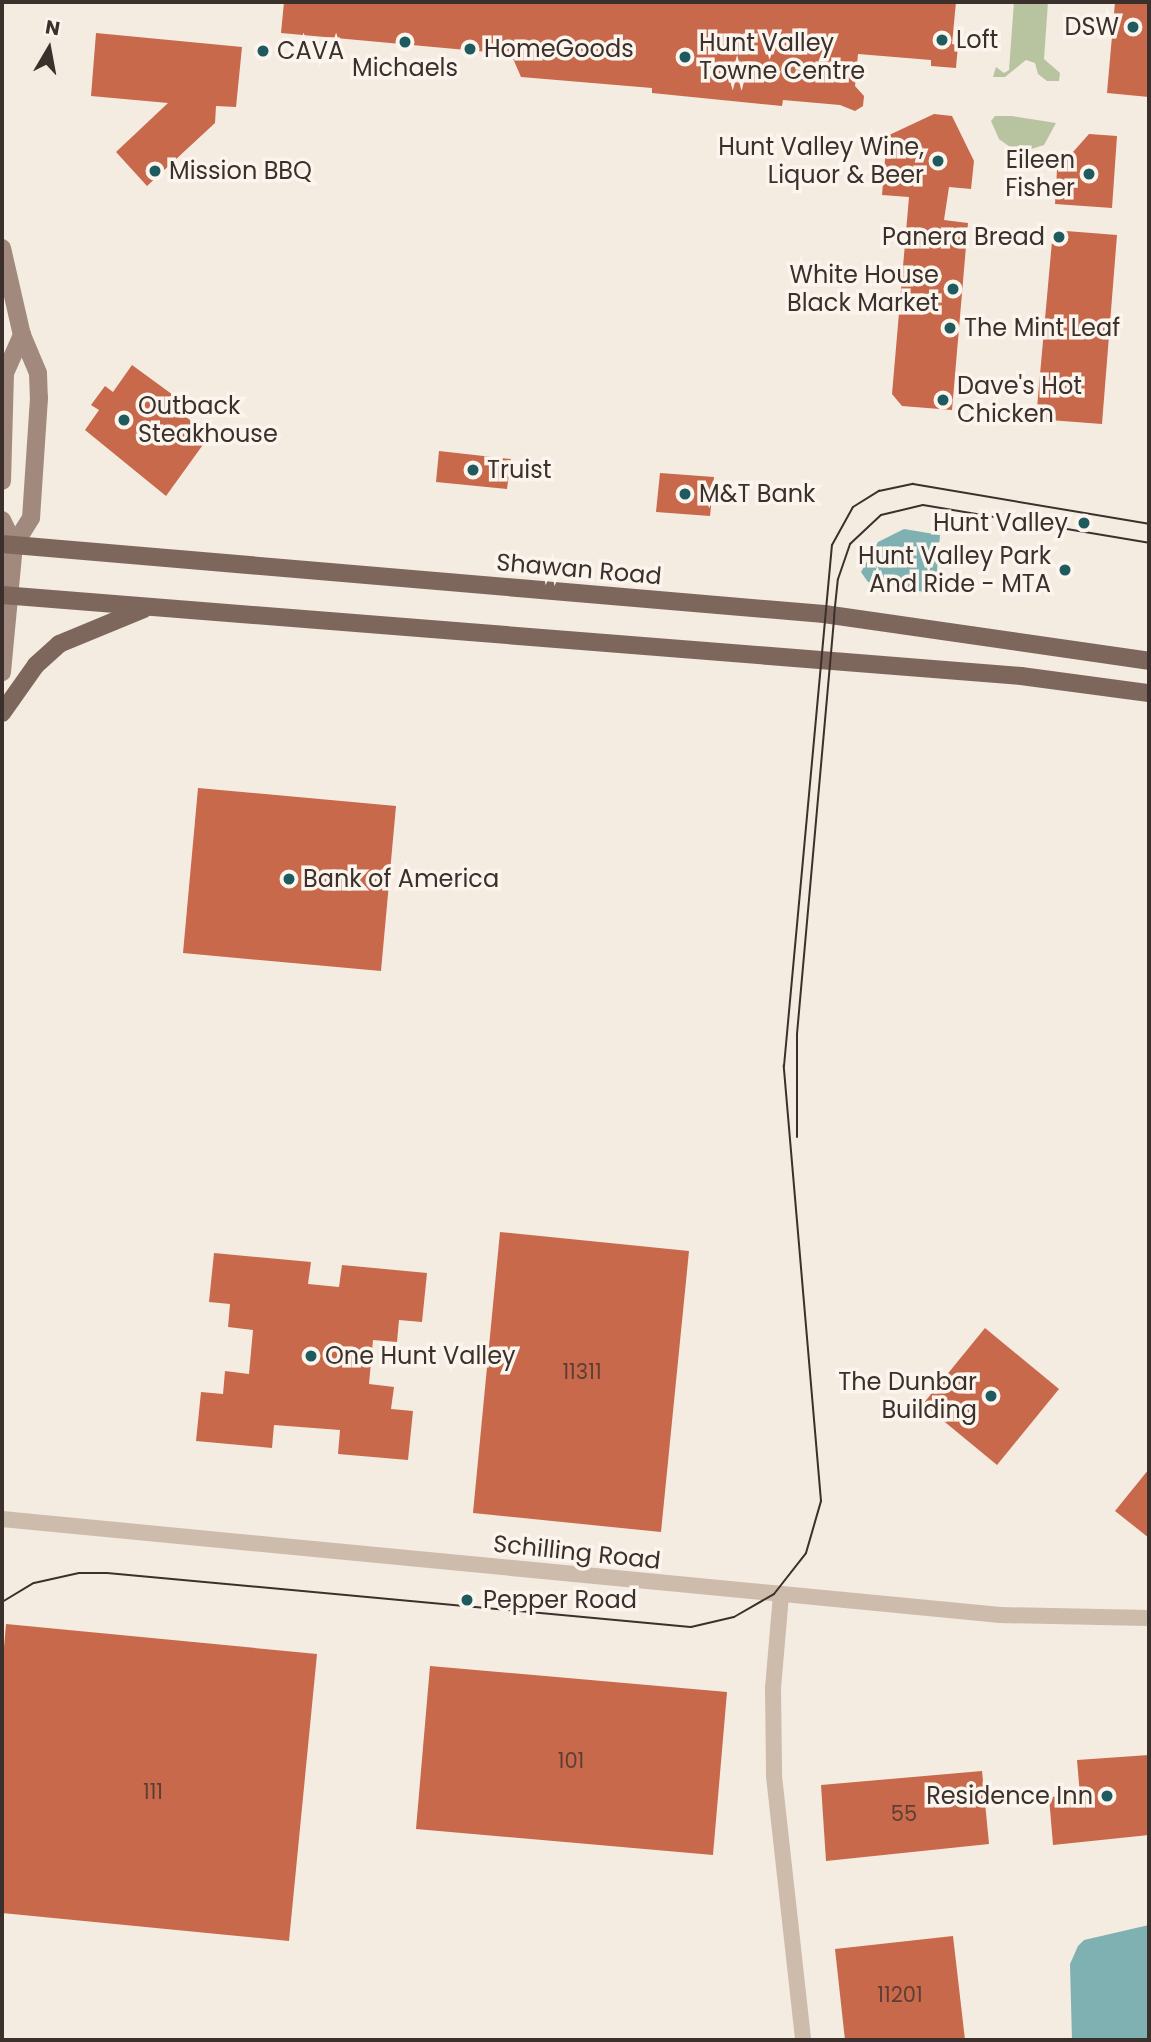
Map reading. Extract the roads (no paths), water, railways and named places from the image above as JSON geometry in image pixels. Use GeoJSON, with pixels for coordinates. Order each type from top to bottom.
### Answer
{"type":"FeatureCollection","features":[{"type":"Feature","properties":{"kind":"main road"},"geometry":{"type":"LineString","coordinates":[[2,248],[22,335],[38,373],[38,423],[31,518],[8,545]]}},
{"type":"Feature","properties":{"kind":"main road"},"geometry":{"type":"LineString","coordinates":[[2,481],[5,373],[22,335]]}},
{"type":"Feature","properties":{"kind":"main road"},"geometry":{"type":"LineString","coordinates":[[2,520],[8,545],[2,672]]}},
{"type":"Feature","properties":{"kind":"main road","name":"Shawan Road"},"geometry":{"type":"LineString","coordinates":[[8,545],[824,614],[1149,661]]}},
{"type":"Feature","properties":{"kind":"main road"},"geometry":{"type":"LineString","coordinates":[[5,596],[1104,686],[1149,693]]}},
{"type":"Feature","properties":{"kind":"main road"},"geometry":{"type":"LineString","coordinates":[[2,713],[36,665],[59,644],[150,607]]}},
{"type":"Feature","properties":{"kind":"main road"},"geometry":{"type":"LineString","coordinates":[[1104,686],[1110,655]]}},
{"type":"Feature","properties":{"kind":"street","name":"Schilling Road"},"geometry":{"type":"LineString","coordinates":[[2,1519],[1040,1618],[1149,1618]]}},
{"type":"Feature","properties":{"kind":"street"},"geometry":{"type":"LineString","coordinates":[[781,1595],[773,1688],[774,1776],[803,2040]]}},
{"type":"Feature","properties":{"kind":"water"},"geometry":{"type":"Polygon","coordinates":[[[904,529],[940,535],[935,594],[868,582],[861,572],[878,542],[904,529]]]}},
{"type":"Feature","properties":{"kind":"water"},"geometry":{"type":"Polygon","coordinates":[[[1149,1925],[1149,2040],[1072,2040],[1070,1964],[1078,1946],[1084,1940],[1149,1925]]]}},
{"type":"Feature","properties":{"kind":"tram line"},"geometry":{"type":"LineString","coordinates":[[2,1602],[34,1583],[79,1573],[107,1573],[691,1627],[734,1617],[774,1594],[806,1553],[821,1501],[784,1066],[832,545],[853,507],[879,491],[913,484],[1149,524]]}},
{"type":"Feature","properties":{"kind":"tram line"},"geometry":{"type":"LineString","coordinates":[[797,1137],[797,1034],[834,616],[838,579],[850,544],[881,515],[923,505],[1149,543]]}},
{"type":"Feature","properties":{"kind":"place","name":"DSW"},"geometry":{"type":"Point","coordinates":[1133,27]}},
{"type":"Feature","properties":{"kind":"place","name":"Loft"},"geometry":{"type":"Point","coordinates":[942,40]}},
{"type":"Feature","properties":{"kind":"place","name":"Michaels"},"geometry":{"type":"Point","coordinates":[405,42]}},
{"type":"Feature","properties":{"kind":"place","name":"HomeGoods"},"geometry":{"type":"Point","coordinates":[470,49]}},
{"type":"Feature","properties":{"kind":"place","name":"CAVA"},"geometry":{"type":"Point","coordinates":[263,51]}},
{"type":"Feature","properties":{"kind":"place","name":"Hunt Valley Towne Centre"},"geometry":{"type":"Point","coordinates":[685,57]}},
{"type":"Feature","properties":{"kind":"place","name":"Hunt Valley Wine, Liquor & Beer"},"geometry":{"type":"Point","coordinates":[938,161]}},
{"type":"Feature","properties":{"kind":"place","name":"Mission BBQ"},"geometry":{"type":"Point","coordinates":[155,171]}},
{"type":"Feature","properties":{"kind":"place","name":"Eileen Fisher"},"geometry":{"type":"Point","coordinates":[1089,174]}},
{"type":"Feature","properties":{"kind":"place","name":"Panera Bread"},"geometry":{"type":"Point","coordinates":[1059,237]}},
{"type":"Feature","properties":{"kind":"place","name":"White House Black Market"},"geometry":{"type":"Point","coordinates":[953,289]}},
{"type":"Feature","properties":{"kind":"place","name":"The Mint Leaf"},"geometry":{"type":"Point","coordinates":[950,328]}},
{"type":"Feature","properties":{"kind":"place","name":"Dave's Hot Chicken"},"geometry":{"type":"Point","coordinates":[943,400]}},
{"type":"Feature","properties":{"kind":"place","name":"Outback Steakhouse"},"geometry":{"type":"Point","coordinates":[124,420]}},
{"type":"Feature","properties":{"kind":"place","name":"Truist"},"geometry":{"type":"Point","coordinates":[473,470]}},
{"type":"Feature","properties":{"kind":"place","name":"M&T Bank"},"geometry":{"type":"Point","coordinates":[685,494]}},
{"type":"Feature","properties":{"kind":"place","name":"Hunt Valley"},"geometry":{"type":"Point","coordinates":[1084,523]}},
{"type":"Feature","properties":{"kind":"place","name":"Hunt Valley Park And Ride - MTA"},"geometry":{"type":"Point","coordinates":[1065,570]}},
{"type":"Feature","properties":{"kind":"place","name":"Bank of America"},"geometry":{"type":"Point","coordinates":[289,879]}},
{"type":"Feature","properties":{"kind":"place","name":"One Hunt Valley"},"geometry":{"type":"Point","coordinates":[311,1356]}},
{"type":"Feature","properties":{"kind":"place","name":"The Dunbar Building"},"geometry":{"type":"Point","coordinates":[991,1396]}},
{"type":"Feature","properties":{"kind":"place","name":"Pepper Road"},"geometry":{"type":"Point","coordinates":[467,1600]}},
{"type":"Feature","properties":{"kind":"place","name":"Residence Inn"},"geometry":{"type":"Point","coordinates":[1107,1796]}}]}
